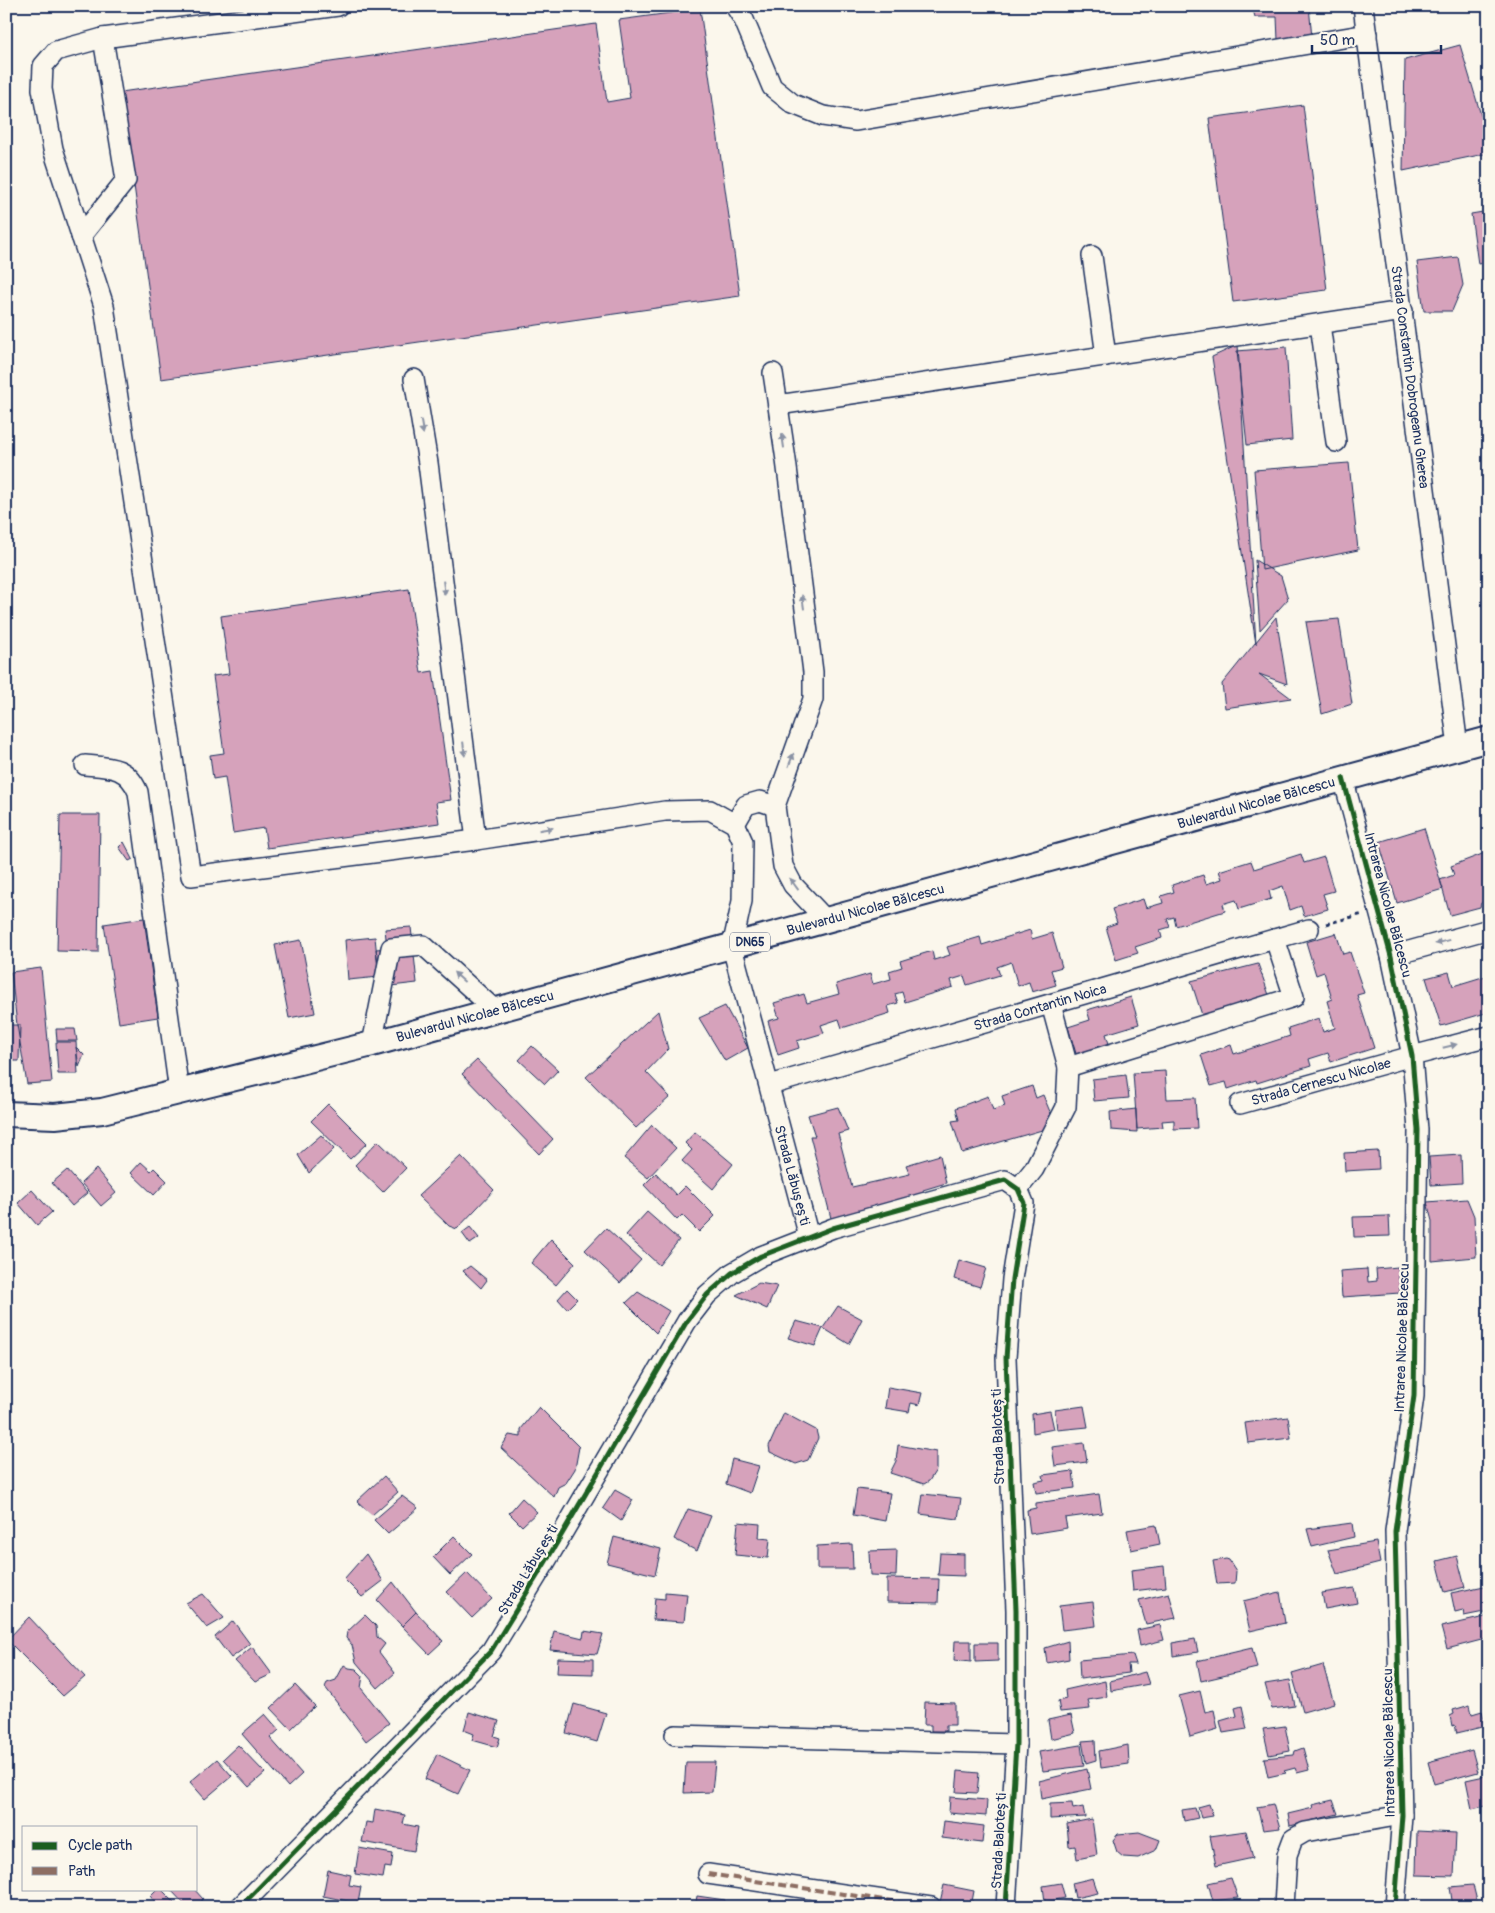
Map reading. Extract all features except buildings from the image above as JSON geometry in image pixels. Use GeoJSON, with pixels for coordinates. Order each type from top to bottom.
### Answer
{"type":"FeatureCollection","features":[{"type":"Feature","properties":{"kind":"main road","name":"Bulevardul Nicolae Bălcescu"},"geometry":{"type":"LineString","coordinates":[[6,1114],[55,1116],[102,1111],[372,1044],[1489,739]]}},
{"type":"Feature","properties":{"kind":"street"},"geometry":{"type":"LineString","coordinates":[[338,6],[103,38],[56,50],[43,66],[42,89],[54,149],[104,306],[191,876],[476,840],[673,811],[710,810],[735,824],[743,842],[744,878],[742,901],[732,947]]}},
{"type":"Feature","properties":{"kind":"street"},"geometry":{"type":"LineString","coordinates":[[734,6],[744,20],[772,87],[792,104],[823,116],[856,121],[1367,34]]}},
{"type":"Feature","properties":{"kind":"street","name":"Strada Constantin Dobrogeanu Gherea"},"geometry":{"type":"LineString","coordinates":[[1363,6],[1458,747]]}},
{"type":"Feature","properties":{"kind":"street"},"geometry":{"type":"LineString","coordinates":[[82,236],[126,180],[103,38]]}},
{"type":"Feature","properties":{"kind":"street"},"geometry":{"type":"LineString","coordinates":[[1092,256],[1106,356]]}},
{"type":"Feature","properties":{"kind":"street"},"geometry":{"type":"LineString","coordinates":[[778,405],[1403,311]]}},
{"type":"Feature","properties":{"kind":"street"},"geometry":{"type":"LineString","coordinates":[[1320,324],[1336,442]]}},
{"type":"Feature","properties":{"kind":"street"},"geometry":{"type":"LineString","coordinates":[[773,373],[813,672],[813,699],[775,806],[782,866],[793,885],[826,920]]}},
{"type":"Feature","properties":{"kind":"street"},"geometry":{"type":"LineString","coordinates":[[414,378],[428,462],[476,840]]}},
{"type":"Feature","properties":{"kind":"street"},"geometry":{"type":"LineString","coordinates":[[85,765],[113,767],[119,770],[130,778],[138,792],[179,1092]]}},
{"type":"Feature","properties":{"kind":"street","name":"Intrarea Nicolae Bălcescu"},"geometry":{"type":"LineString","coordinates":[[1343,778],[1391,956],[1412,1056],[1418,1130],[1414,1396],[1395,1531],[1402,1815],[1395,1907]]}},
{"type":"Feature","properties":{"kind":"street"},"geometry":{"type":"LineString","coordinates":[[735,824],[746,805],[760,801],[775,806]]}},
{"type":"Feature","properties":{"kind":"street","name":"Strada Contantin Noica"},"geometry":{"type":"LineString","coordinates":[[770,1085],[1309,928]]}},
{"type":"Feature","properties":{"kind":"street"},"geometry":{"type":"LineString","coordinates":[[1391,956],[1489,930]]}},
{"type":"Feature","properties":{"kind":"street"},"geometry":{"type":"LineString","coordinates":[[1068,1067],[1294,997],[1275,939]]}},
{"type":"Feature","properties":{"kind":"street"},"geometry":{"type":"LineString","coordinates":[[372,1044],[391,948],[423,945],[495,1010]]}},
{"type":"Feature","properties":{"kind":"street","name":"Strada Lăbușești"},"geometry":{"type":"LineString","coordinates":[[240,1907],[491,1651],[687,1321],[707,1295],[732,1273],[761,1256],[809,1237],[732,947]]}},
{"type":"Feature","properties":{"kind":"street"},"geometry":{"type":"LineString","coordinates":[[809,1237],[1005,1180],[1018,1188],[1034,1169],[1066,1107],[1068,1067],[1062,1037],[1051,1004]]}},
{"type":"Feature","properties":{"kind":"street","name":"Strada Cernescu Nicolae"},"geometry":{"type":"LineString","coordinates":[[1240,1104],[1489,1036]]}},
{"type":"Feature","properties":{"kind":"street","name":"Strada Balotești"},"geometry":{"type":"LineString","coordinates":[[1006,1907],[1016,1744],[1016,1610],[1006,1358],[1012,1279],[1024,1203],[1018,1188]]}},
{"type":"Feature","properties":{"kind":"street"},"geometry":{"type":"LineString","coordinates":[[675,1734],[1016,1744]]}},
{"type":"Feature","properties":{"kind":"street","name":"Intrarea Nicolae Bălcescu"},"geometry":{"type":"LineString","coordinates":[[1284,1907],[1286,1854],[1293,1839],[1305,1832],[1402,1815]]}},
{"type":"Feature","properties":{"kind":"street"},"geometry":{"type":"LineString","coordinates":[[708,1874],[931,1907]]}},
{"type":"Feature","properties":{"kind":"path"},"geometry":{"type":"LineString","coordinates":[[1309,928],[1378,909]]}},
{"type":"Feature","properties":{"kind":"marked path"},"geometry":{"type":"LineString","coordinates":[[708,1874],[931,1907]]}},
{"type":"Feature","properties":{"kind":"cycle path"},"geometry":{"type":"LineString","coordinates":[[1343,778],[1391,956],[1412,1056],[1418,1130],[1414,1396],[1395,1531],[1402,1815],[1395,1907]]}},
{"type":"Feature","properties":{"kind":"cycle path"},"geometry":{"type":"LineString","coordinates":[[240,1907],[491,1651],[687,1321],[707,1295],[732,1273],[761,1256],[833,1228],[1005,1180],[1018,1189],[1024,1203],[1012,1279],[1006,1358],[1016,1610],[1016,1744],[1006,1907]]}}]}
